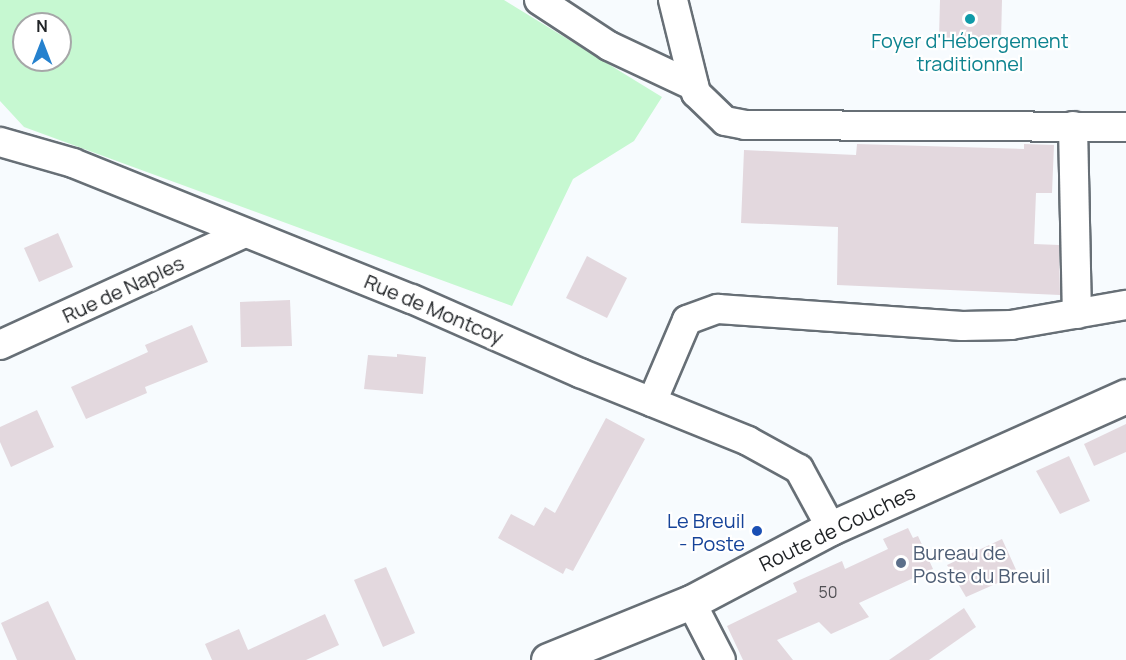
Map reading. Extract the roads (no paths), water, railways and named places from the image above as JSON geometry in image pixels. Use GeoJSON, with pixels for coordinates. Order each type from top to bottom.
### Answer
{"type":"FeatureCollection","features":[{"type":"Feature","properties":{"kind":"main road","name":"Route de Couches"},"geometry":{"type":"LineString","coordinates":[[548,660],[691,602],[831,528],[1126,396]]}},
{"type":"Feature","properties":{"kind":"street"},"geometry":{"type":"LineString","coordinates":[[539,0],[609,46],[694,86]]}},
{"type":"Feature","properties":{"kind":"street"},"geometry":{"type":"LineString","coordinates":[[673,0],[696,93],[725,121],[745,125],[1126,126]]}},
{"type":"Feature","properties":{"kind":"street"},"geometry":{"type":"LineString","coordinates":[[1073,126],[1077,314]]}},
{"type":"Feature","properties":{"kind":"street","name":"Rue de Montcoy"},"geometry":{"type":"LineString","coordinates":[[0,142],[73,163],[412,298],[748,441],[799,469],[831,528]]}},
{"type":"Feature","properties":{"kind":"street","name":"Rue de Naples"},"geometry":{"type":"LineString","coordinates":[[0,345],[245,233]]}},
{"type":"Feature","properties":{"kind":"street"},"geometry":{"type":"LineString","coordinates":[[652,402],[687,320],[718,309],[962,326],[1011,326],[1126,306]]}},
{"type":"Feature","properties":{"kind":"street"},"geometry":{"type":"LineString","coordinates":[[691,602],[721,660]]}},
{"type":"Feature","properties":{"kind":"place","name":"Foyer d'Hébergement traditionnel"},"geometry":{"type":"Point","coordinates":[970,19]}},
{"type":"Feature","properties":{"kind":"place","name":"Le Breuil - Poste"},"geometry":{"type":"Point","coordinates":[757,531]}},
{"type":"Feature","properties":{"kind":"place","name":"Bureau de Poste du Breuil"},"geometry":{"type":"Point","coordinates":[901,563]}}]}
